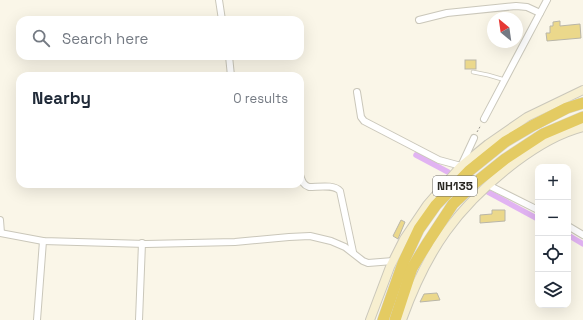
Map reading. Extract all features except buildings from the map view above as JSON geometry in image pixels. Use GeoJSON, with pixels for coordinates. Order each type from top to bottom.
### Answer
{"type":"FeatureCollection","features":[{"type":"Feature","properties":{"kind":"highway","name":"NH135"},"geometry":{"type":"LineString","coordinates":[[383,320],[403,263],[419,229],[436,206],[469,171],[505,142],[532,126],[560,112],[583,103]]}},
{"type":"Feature","properties":{"kind":"highway","name":"NH135"},"geometry":{"type":"LineString","coordinates":[[395,320],[412,268],[453,204],[474,183],[505,159],[543,134],[583,117]]}},
{"type":"Feature","properties":{"kind":"street"},"geometry":{"type":"LineString","coordinates":[[219,0],[221,16]]}},
{"type":"Feature","properties":{"kind":"street"},"geometry":{"type":"LineString","coordinates":[[484,119],[546,0]]}},
{"type":"Feature","properties":{"kind":"street"},"geometry":{"type":"LineString","coordinates":[[419,20],[448,13],[516,6],[527,7],[540,13]]}},
{"type":"Feature","properties":{"kind":"street"},"geometry":{"type":"LineString","coordinates":[[229,60],[231,72]]}},
{"type":"Feature","properties":{"kind":"street"},"geometry":{"type":"LineString","coordinates":[[370,320],[393,261],[404,239],[427,205],[461,166],[488,144],[527,117],[583,90]]}},
{"type":"Feature","properties":{"kind":"street"},"geometry":{"type":"LineString","coordinates":[[357,92],[364,121],[439,160],[461,166]]}},
{"type":"Feature","properties":{"kind":"street"},"geometry":{"type":"LineString","coordinates":[[402,320],[411,294],[429,258],[445,231],[463,209],[501,173],[540,146],[572,130],[583,127]]}},
{"type":"Feature","properties":{"kind":"street"},"geometry":{"type":"LineString","coordinates":[[461,166],[474,138]]}},
{"type":"Feature","properties":{"kind":"street"},"geometry":{"type":"LineString","coordinates":[[304,184],[310,187],[339,188],[353,252]]}},
{"type":"Feature","properties":{"kind":"street"},"geometry":{"type":"LineString","coordinates":[[488,185],[535,208]]}},
{"type":"Feature","properties":{"kind":"street"},"geometry":{"type":"LineString","coordinates":[[0,220],[1,233],[43,241],[142,243],[235,242],[301,236],[319,237],[353,252],[363,261],[368,263],[393,261]]}},
{"type":"Feature","properties":{"kind":"street"},"geometry":{"type":"LineString","coordinates":[[571,228],[583,235]]}},
{"type":"Feature","properties":{"kind":"street"},"geometry":{"type":"LineString","coordinates":[[37,320],[43,241]]}},
{"type":"Feature","properties":{"kind":"street"},"geometry":{"type":"LineString","coordinates":[[139,320],[142,243]]}},
{"type":"Feature","properties":{"kind":"lane"},"geometry":{"type":"LineString","coordinates":[[473,72],[488,74],[505,80]]}},
{"type":"Feature","properties":{"kind":"path"},"geometry":{"type":"LineString","coordinates":[[474,138],[484,119]]}},
{"type":"Feature","properties":{"kind":"waterway"},"geometry":{"type":"LineString","coordinates":[[416,155],[448,172]]}},
{"type":"Feature","properties":{"kind":"waterway"},"geometry":{"type":"LineString","coordinates":[[488,192],[535,217]]}},
{"type":"Feature","properties":{"kind":"waterway"},"geometry":{"type":"LineString","coordinates":[[570,236],[583,244]]}}]}
